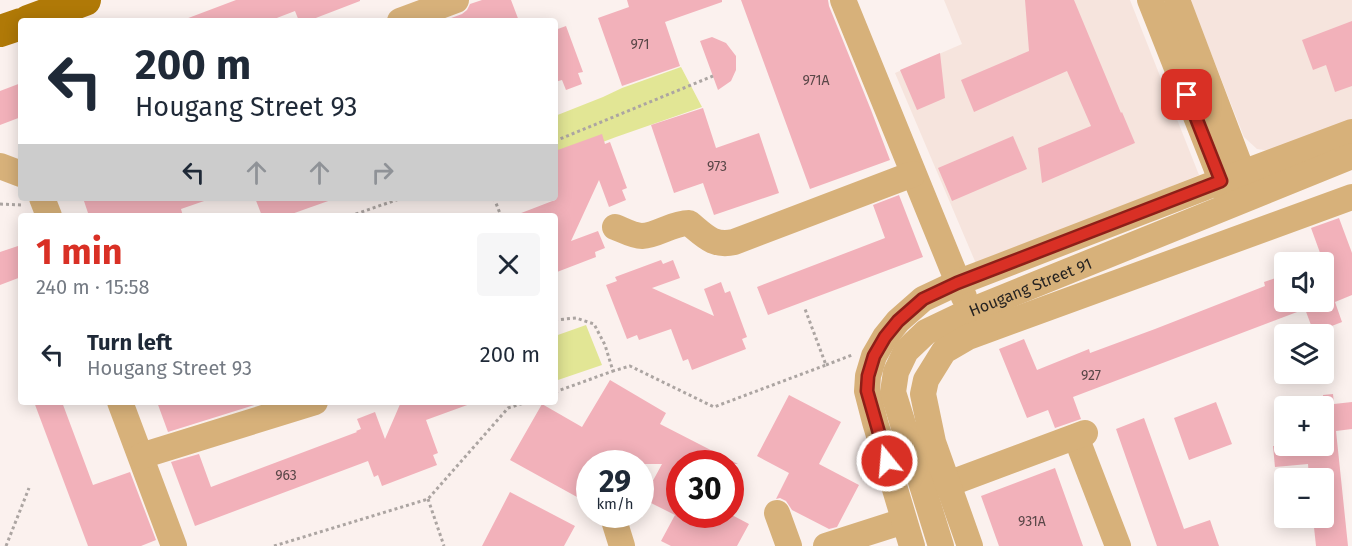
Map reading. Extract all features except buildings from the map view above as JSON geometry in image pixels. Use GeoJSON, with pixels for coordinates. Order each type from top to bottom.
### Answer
{"type":"FeatureCollection","features":[{"type":"Feature","properties":{"kind":"main road"},"geometry":{"type":"LineString","coordinates":[[36,18],[85,0]]}},
{"type":"Feature","properties":{"kind":"main road"},"geometry":{"type":"LineString","coordinates":[[0,32],[18,25]]}},
{"type":"Feature","properties":{"kind":"street"},"geometry":{"type":"LineString","coordinates":[[408,18],[456,0]]}},
{"type":"Feature","properties":{"kind":"street"},"geometry":{"type":"LineString","coordinates":[[843,0],[970,311]]}},
{"type":"Feature","properties":{"kind":"street"},"geometry":{"type":"LineString","coordinates":[[1165,5],[1237,189]]}},
{"type":"Feature","properties":{"kind":"street","name":"Hougang Street 91"},"geometry":{"type":"LineString","coordinates":[[941,546],[893,392],[896,372],[906,351],[926,332],[970,311],[1116,252],[1352,132]]}},
{"type":"Feature","properties":{"kind":"street","name":"Hougang Street 91"},"geometry":{"type":"LineString","coordinates":[[912,546],[867,391],[868,376],[874,356],[898,321],[923,299],[957,283],[1106,226],[1352,156]]}},
{"type":"Feature","properties":{"kind":"street"},"geometry":{"type":"LineString","coordinates":[[0,166],[18,173]]}},
{"type":"Feature","properties":{"kind":"street"},"geometry":{"type":"LineString","coordinates":[[615,227],[643,236],[677,224],[689,223],[712,240],[726,244],[914,174]]}},
{"type":"Feature","properties":{"kind":"street"},"geometry":{"type":"LineString","coordinates":[[970,546],[933,442],[922,394],[926,380],[944,351],[968,338],[1352,197]]}},
{"type":"Feature","properties":{"kind":"street"},"geometry":{"type":"LineString","coordinates":[[1106,226],[1116,252]]}},
{"type":"Feature","properties":{"kind":"street"},"geometry":{"type":"LineString","coordinates":[[121,405],[174,546]]}},
{"type":"Feature","properties":{"kind":"street"},"geometry":{"type":"LineString","coordinates":[[141,456],[305,405]]}},
{"type":"Feature","properties":{"kind":"street"},"geometry":{"type":"LineString","coordinates":[[948,484],[1081,435],[1118,546]]}},
{"type":"Feature","properties":{"kind":"street"},"geometry":{"type":"LineString","coordinates":[[777,513],[789,546]]}},
{"type":"Feature","properties":{"kind":"street"},"geometry":{"type":"LineString","coordinates":[[826,546],[904,521]]}},
{"type":"Feature","properties":{"kind":"street"},"geometry":{"type":"LineString","coordinates":[[616,528],[622,546]]}},
{"type":"Feature","properties":{"kind":"path"},"geometry":{"type":"LineString","coordinates":[[558,140],[713,76]]}},
{"type":"Feature","properties":{"kind":"path"},"geometry":{"type":"LineString","coordinates":[[359,213],[393,201]]}},
{"type":"Feature","properties":{"kind":"path"},"geometry":{"type":"LineString","coordinates":[[558,391],[630,366],[714,407],[826,365],[805,309]]}},
{"type":"Feature","properties":{"kind":"path"},"geometry":{"type":"LineString","coordinates":[[558,320],[576,318],[594,324],[605,345],[613,371]]}},
{"type":"Feature","properties":{"kind":"path"},"geometry":{"type":"LineString","coordinates":[[274,546],[428,499],[512,405]]}},
{"type":"Feature","properties":{"kind":"path"},"geometry":{"type":"LineString","coordinates":[[6,546],[29,488]]}},
{"type":"Feature","properties":{"kind":"path"},"geometry":{"type":"LineString","coordinates":[[428,499],[444,546]]}},
{"type":"Feature","properties":{"kind":"shaded area"},"geometry":{"type":"Polygon","coordinates":[[[944,0],[1130,0],[1199,175],[977,266],[895,73],[962,44],[944,0]]]}},
{"type":"Feature","properties":{"kind":"shaded area"},"geometry":{"type":"Polygon","coordinates":[[[1190,0],[1352,0],[1352,123],[1276,152],[1257,149],[1244,137],[1190,0]]]}},
{"type":"Feature","properties":{"kind":"green space"},"geometry":{"type":"Polygon","coordinates":[[[681,67],[702,107],[558,159],[558,115],[622,88],[681,67]]]}},
{"type":"Feature","properties":{"kind":"green space"},"geometry":{"type":"Polygon","coordinates":[[[586,325],[602,365],[558,380],[558,335],[586,325]]]}},
{"type":"Feature","properties":{"kind":"route"},"geometry":{"type":"LineString","coordinates":[[887,461],[867,391],[868,376],[874,356],[885,337],[898,321],[923,299],[957,283],[1221,181],[1187,95]]}}]}
